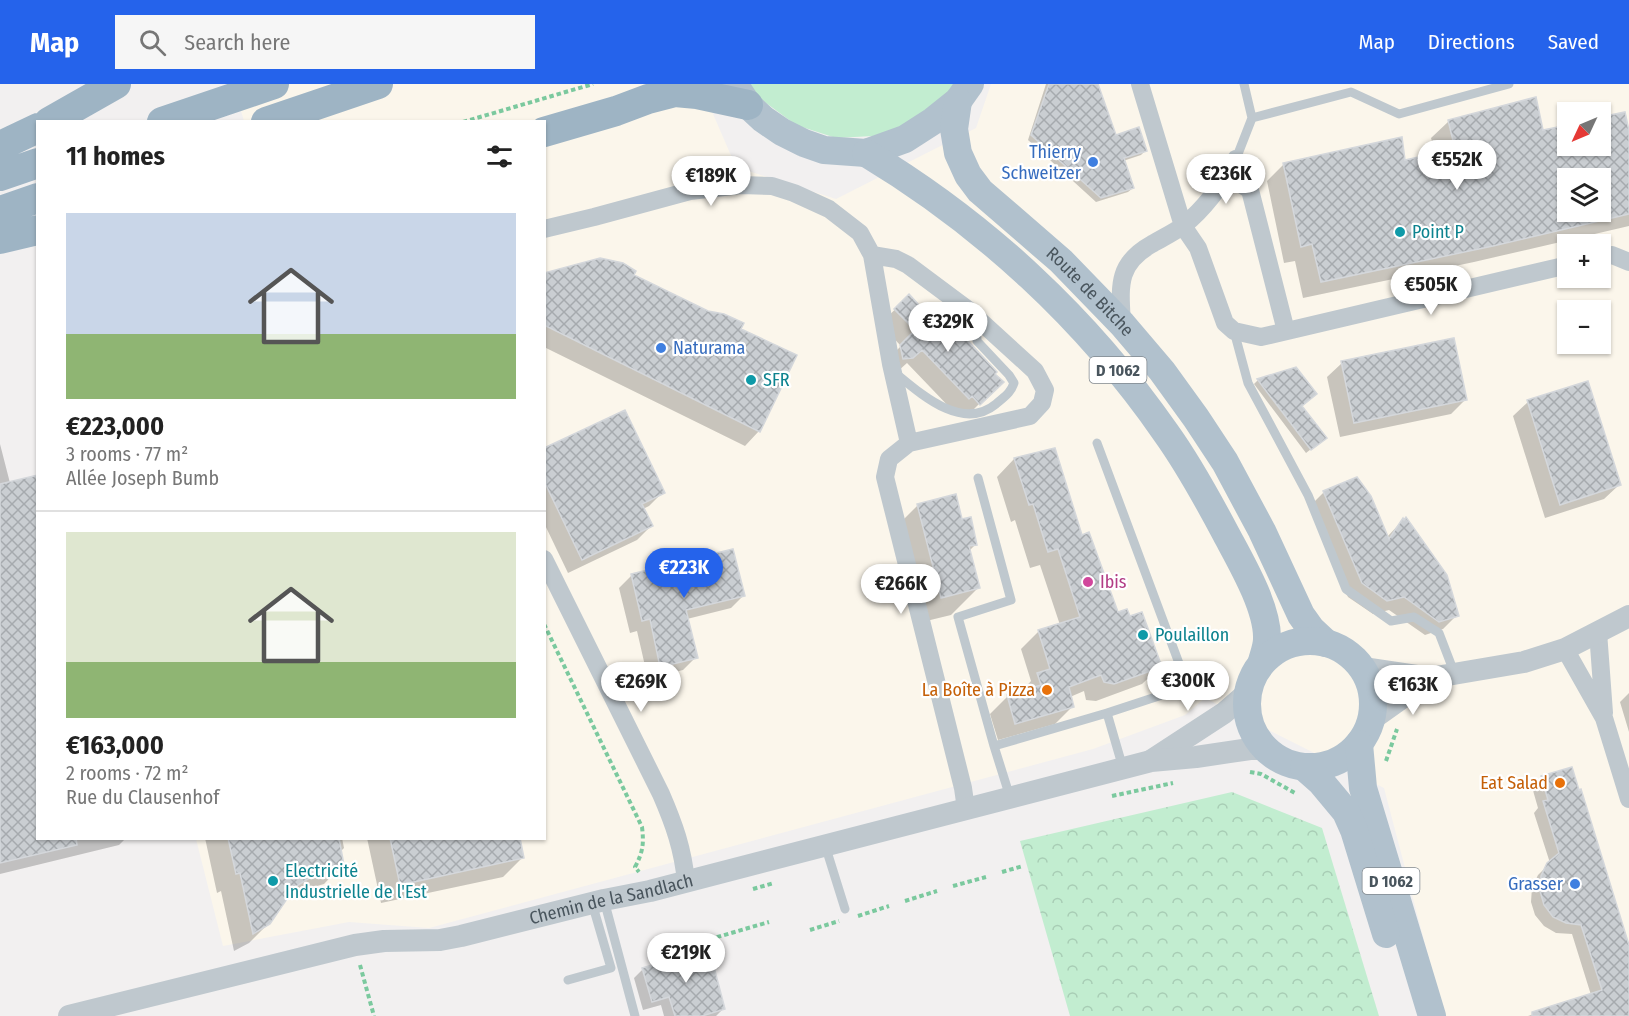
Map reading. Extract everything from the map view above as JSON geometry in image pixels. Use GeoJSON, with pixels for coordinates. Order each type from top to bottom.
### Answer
{"type":"FeatureCollection","features":[{"type":"Feature","properties":{"kind":"highway"},"geometry":{"type":"LineString","coordinates":[[53,120],[116,84]]}},
{"type":"Feature","properties":{"kind":"highway"},"geometry":{"type":"LineString","coordinates":[[168,120],[274,84]]}},
{"type":"Feature","properties":{"kind":"highway"},"geometry":{"type":"LineString","coordinates":[[272,120],[378,84]]}},
{"type":"Feature","properties":{"kind":"highway"},"geometry":{"type":"LineString","coordinates":[[546,131],[675,92],[741,94]]}},
{"type":"Feature","properties":{"kind":"highway"},"geometry":{"type":"LineString","coordinates":[[0,146],[36,129]]}},
{"type":"Feature","properties":{"kind":"highway"},"geometry":{"type":"LineString","coordinates":[[0,176],[36,165]]}},
{"type":"Feature","properties":{"kind":"highway"},"geometry":{"type":"LineString","coordinates":[[0,211],[36,199]]}},
{"type":"Feature","properties":{"kind":"highway"},"geometry":{"type":"LineString","coordinates":[[0,239],[36,230]]}},
{"type":"Feature","properties":{"kind":"main road"},"geometry":{"type":"LineString","coordinates":[[741,94],[763,119],[804,143],[824,150],[866,153],[905,139],[933,121],[964,93]]}},
{"type":"Feature","properties":{"kind":"main road","name":"Route de Bitche"},"geometry":{"type":"LineString","coordinates":[[964,93],[954,129],[958,153],[968,175],[981,191],[1061,261],[1122,324],[1162,371],[1225,462],[1262,531],[1301,615],[1311,629],[1326,643]]}},
{"type":"Feature","properties":{"kind":"main road","name":"Route de Bitche"},"geometry":{"type":"LineString","coordinates":[[866,153],[906,178],[954,213],[1038,284],[1099,347],[1151,411],[1209,502],[1250,581],[1266,627],[1268,641],[1262,661]]}},
{"type":"Feature","properties":{"kind":"main road"},"geometry":{"type":"LineString","coordinates":[[1312,640],[1326,643],[1340,648],[1363,668],[1370,685],[1373,702],[1365,732],[1344,758],[1325,766],[1304,767],[1283,762],[1257,760],[1247,713],[1247,693],[1255,671],[1262,661],[1285,645],[1312,640]]}},
{"type":"Feature","properties":{"kind":"main road","name":"D 1062"},"geometry":{"type":"LineString","coordinates":[[1365,732],[1363,788],[1432,1016]]}},
{"type":"Feature","properties":{"kind":"main road","name":"D 1062"},"geometry":{"type":"LineString","coordinates":[[1304,767],[1321,782],[1346,812],[1354,830],[1412,1016]]}},
{"type":"Feature","properties":{"kind":"street"},"geometry":{"type":"LineString","coordinates":[[1140,84],[1183,226],[1198,248],[1225,323],[1234,331],[1261,337],[1557,268]]}},
{"type":"Feature","properties":{"kind":"street"},"geometry":{"type":"LineString","coordinates":[[1122,324],[1120,293],[1124,269],[1140,250],[1183,226],[1203,206],[1231,167],[1250,190],[1286,331]]}},
{"type":"Feature","properties":{"kind":"street"},"geometry":{"type":"LineString","coordinates":[[546,229],[690,191],[741,185],[772,186],[829,209],[860,233],[872,255],[892,370],[909,443]]}},
{"type":"Feature","properties":{"kind":"street"},"geometry":{"type":"LineString","coordinates":[[872,255],[896,259],[908,265],[975,316],[1035,371],[1045,390],[1042,403],[1030,417],[909,443],[890,459],[885,477],[963,788],[966,809]]}},
{"type":"Feature","properties":{"kind":"street"},"geometry":{"type":"LineString","coordinates":[[1611,255],[1629,262]]}},
{"type":"Feature","properties":{"kind":"street"},"geometry":{"type":"LineString","coordinates":[[546,563],[661,794],[675,827],[684,859],[686,882]]}},
{"type":"Feature","properties":{"kind":"street"},"geometry":{"type":"LineString","coordinates":[[1363,668],[1430,678],[1524,662],[1565,649],[1629,616]]}},
{"type":"Feature","properties":{"kind":"street"},"geometry":{"type":"LineString","coordinates":[[1598,632],[1604,718]]}},
{"type":"Feature","properties":{"kind":"street"},"geometry":{"type":"LineString","coordinates":[[1565,649],[1604,718],[1629,799]]}},
{"type":"Feature","properties":{"kind":"street"},"geometry":{"type":"LineString","coordinates":[[1365,732],[1430,678]]}},
{"type":"Feature","properties":{"kind":"street","name":"Chemin de la Sandlach"},"geometry":{"type":"LineString","coordinates":[[1151,761],[1224,713],[1247,693]]}},
{"type":"Feature","properties":{"kind":"street","name":"Chemin de la Sandlach"},"geometry":{"type":"LineString","coordinates":[[69,1016],[355,945],[384,941],[440,940],[461,936],[686,882],[1151,761],[1250,749],[1257,760]]}},
{"type":"Feature","properties":{"kind":"lane"},"geometry":{"type":"LineString","coordinates":[[1231,167],[1252,118],[1244,84]]}},
{"type":"Feature","properties":{"kind":"lane"},"geometry":{"type":"LineString","coordinates":[[1252,118],[1351,92],[1399,114],[1509,84]]}},
{"type":"Feature","properties":{"kind":"lane"},"geometry":{"type":"LineString","coordinates":[[892,370],[928,400],[958,412],[980,414],[991,408],[1011,391],[1014,383],[1010,375],[977,341],[975,316]]}},
{"type":"Feature","properties":{"kind":"lane"},"geometry":{"type":"LineString","coordinates":[[1234,331],[1248,383],[1308,495],[1346,589],[1391,621],[1414,617],[1439,633],[1455,674]]}},
{"type":"Feature","properties":{"kind":"lane"},"geometry":{"type":"LineString","coordinates":[[994,746],[1171,692],[1179,684],[1183,674],[1096,443]]}},
{"type":"Feature","properties":{"kind":"lane"},"geometry":{"type":"LineString","coordinates":[[978,478],[1011,600],[958,617],[1010,797]]}},
{"type":"Feature","properties":{"kind":"lane"},"geometry":{"type":"LineString","coordinates":[[1107,712],[1124,769]]}},
{"type":"Feature","properties":{"kind":"lane"},"geometry":{"type":"LineString","coordinates":[[825,845],[844,909]]}},
{"type":"Feature","properties":{"kind":"lane"},"geometry":{"type":"LineString","coordinates":[[568,980],[611,968],[598,902]]}},
{"type":"Feature","properties":{"kind":"lane"},"geometry":{"type":"LineString","coordinates":[[598,902],[635,1016]]}},
{"type":"Feature","properties":{"kind":"path"},"geometry":{"type":"LineString","coordinates":[[470,120],[593,84]]}},
{"type":"Feature","properties":{"kind":"path"},"geometry":{"type":"LineString","coordinates":[[546,628],[642,827],[644,842],[642,854],[635,867],[644,878],[650,891]]}},
{"type":"Feature","properties":{"kind":"path"},"geometry":{"type":"LineString","coordinates":[[1386,763],[1396,729],[1402,722]]}},
{"type":"Feature","properties":{"kind":"path"},"geometry":{"type":"LineString","coordinates":[[1257,760],[1261,774],[1301,797]]}},
{"type":"Feature","properties":{"kind":"path"},"geometry":{"type":"LineString","coordinates":[[1109,796],[1177,782]]}},
{"type":"Feature","properties":{"kind":"path"},"geometry":{"type":"LineString","coordinates":[[1002,872],[1023,866]]}},
{"type":"Feature","properties":{"kind":"path"},"geometry":{"type":"LineString","coordinates":[[953,886],[986,877]]}},
{"type":"Feature","properties":{"kind":"path"},"geometry":{"type":"LineString","coordinates":[[751,889],[782,881]]}},
{"type":"Feature","properties":{"kind":"path"},"geometry":{"type":"LineString","coordinates":[[905,901],[937,891]]}},
{"type":"Feature","properties":{"kind":"path"},"geometry":{"type":"LineString","coordinates":[[858,916],[889,906]]}},
{"type":"Feature","properties":{"kind":"path"},"geometry":{"type":"LineString","coordinates":[[810,930],[840,921]]}},
{"type":"Feature","properties":{"kind":"path"},"geometry":{"type":"LineString","coordinates":[[652,956],[769,922]]}},
{"type":"Feature","properties":{"kind":"path"},"geometry":{"type":"LineString","coordinates":[[355,945],[374,1016]]}},
{"type":"Feature","properties":{"kind":"shaded area"},"geometry":{"type":"Polygon","coordinates":[[[233,84],[700,84],[736,167],[836,199],[976,128],[991,84],[1629,84],[1629,1016],[1444,1016],[1384,788],[1205,698],[1185,715],[1093,749],[429,928],[349,922],[223,946],[196,840],[546,840],[546,120],[244,120],[233,84]]]}},
{"type":"Feature","properties":{"kind":"green space"},"geometry":{"type":"Polygon","coordinates":[[[749,84],[955,84],[937,107],[906,128],[873,136],[836,138],[796,125],[758,97],[749,84]]]}},
{"type":"Feature","properties":{"kind":"green space"},"geometry":{"type":"Polygon","coordinates":[[[1232,792],[1322,828],[1379,1016],[1070,1016],[1020,841],[1232,792]]]}},
{"type":"Feature","properties":{"kind":"building","name":"Thierry Schweitzer"},"geometry":{"type":"Polygon","coordinates":[[[1049,84],[1098,84],[1116,135],[1139,127],[1147,151],[1124,158],[1134,188],[1101,198],[1031,135],[1049,84]]]}},
{"type":"Feature","properties":{"kind":"building"},"geometry":{"type":"Polygon","coordinates":[[[1536,97],[1543,130],[1557,127],[1557,156],[1611,156],[1611,115],[1625,112],[1629,131],[1629,214],[1611,218],[1611,168],[1557,168],[1557,222],[1595,222],[1321,282],[1312,244],[1301,247],[1283,163],[1402,137],[1405,160],[1455,149],[1448,120],[1536,97]]]}},
{"type":"Feature","properties":{"kind":"building","name":"Naturama"},"geometry":{"type":"Polygon","coordinates":[[[600,258],[623,263],[636,271],[634,275],[708,311],[724,314],[744,323],[741,329],[797,355],[760,432],[546,326],[546,272],[600,258]]]}},
{"type":"Feature","properties":{"kind":"building"},"geometry":{"type":"Polygon","coordinates":[[[909,294],[941,329],[946,325],[952,331],[956,328],[1004,382],[980,405],[972,396],[969,399],[922,350],[913,358],[903,359],[900,345],[915,330],[894,309],[909,294]]]}},
{"type":"Feature","properties":{"kind":"building"},"geometry":{"type":"Polygon","coordinates":[[[1454,338],[1467,400],[1354,423],[1341,361],[1454,338]]]}},
{"type":"Feature","properties":{"kind":"building"},"geometry":{"type":"Polygon","coordinates":[[[1296,367],[1317,394],[1302,406],[1327,438],[1311,450],[1257,379],[1296,367]]]}},
{"type":"Feature","properties":{"kind":"building"},"geometry":{"type":"Polygon","coordinates":[[[1588,381],[1621,485],[1560,505],[1527,400],[1588,381]]]}},
{"type":"Feature","properties":{"kind":"building"},"geometry":{"type":"Polygon","coordinates":[[[625,410],[665,493],[642,504],[653,526],[582,560],[546,485],[546,447],[625,410]]]}},
{"type":"Feature","properties":{"kind":"building","name":"Ibis"},"geometry":{"type":"Polygon","coordinates":[[[1055,448],[1082,535],[1089,532],[1118,612],[1127,609],[1130,616],[1142,612],[1162,667],[1114,684],[1104,682],[1101,675],[1069,687],[1074,707],[1015,724],[1007,695],[1041,685],[1037,673],[1050,669],[1038,630],[1080,617],[1058,549],[1048,552],[1033,504],[1029,505],[1014,458],[1055,448]]]}},
{"type":"Feature","properties":{"kind":"building"},"geometry":{"type":"Polygon","coordinates":[[[36,475],[36,840],[76,840],[77,845],[0,863],[0,484],[36,475]]]}},
{"type":"Feature","properties":{"kind":"building"},"geometry":{"type":"Polygon","coordinates":[[[1357,477],[1371,496],[1389,539],[1406,517],[1447,575],[1459,616],[1439,622],[1404,597],[1387,601],[1362,583],[1323,491],[1357,477]]]}},
{"type":"Feature","properties":{"kind":"building"},"geometry":{"type":"Polygon","coordinates":[[[956,494],[962,519],[971,517],[977,545],[969,546],[980,588],[941,598],[917,504],[956,494]]]}},
{"type":"Feature","properties":{"kind":"building"},"geometry":{"type":"Polygon","coordinates":[[[733,549],[745,596],[686,610],[698,658],[660,667],[650,619],[642,621],[631,574],[733,549]]]}},
{"type":"Feature","properties":{"kind":"building","name":"Grasser"},"geometry":{"type":"Polygon","coordinates":[[[1572,767],[1579,790],[1581,789],[1629,945],[1629,1016],[1532,1016],[1532,1012],[1602,990],[1581,925],[1566,923],[1553,917],[1544,905],[1540,891],[1541,876],[1547,863],[1559,853],[1543,801],[1548,800],[1541,776],[1572,767]]]}},
{"type":"Feature","properties":{"kind":"building","name":"Electricité Industrielle de l'Est"},"geometry":{"type":"Polygon","coordinates":[[[228,840],[339,840],[344,865],[314,875],[295,887],[270,924],[253,934],[240,873],[236,874],[228,840]]]}},
{"type":"Feature","properties":{"kind":"building","name":"Electricité Industrielle de l'Est"},"geometry":{"type":"Polygon","coordinates":[[[390,840],[520,840],[524,858],[400,885],[390,840]]]}},
{"type":"Feature","properties":{"kind":"building"},"geometry":{"type":"Polygon","coordinates":[[[709,948],[725,1009],[702,1016],[675,1016],[669,997],[652,1002],[642,968],[709,948]]]}},
{"type":"Feature","properties":{"kind":"place","name":"Thierry Schweitzer"},"geometry":{"type":"Point","coordinates":[1093,162]}},
{"type":"Feature","properties":{"kind":"place","name":"Point P"},"geometry":{"type":"Point","coordinates":[1400,232]}},
{"type":"Feature","properties":{"kind":"place","name":"Naturama"},"geometry":{"type":"Point","coordinates":[661,348]}},
{"type":"Feature","properties":{"kind":"place","name":"SFR"},"geometry":{"type":"Point","coordinates":[751,380]}},
{"type":"Feature","properties":{"kind":"place","name":"Ibis"},"geometry":{"type":"Point","coordinates":[1088,582]}},
{"type":"Feature","properties":{"kind":"place","name":"Poulaillon"},"geometry":{"type":"Point","coordinates":[1143,635]}},
{"type":"Feature","properties":{"kind":"place","name":"La Boîte à Pizza"},"geometry":{"type":"Point","coordinates":[1047,690]}},
{"type":"Feature","properties":{"kind":"place","name":"Eat Salad"},"geometry":{"type":"Point","coordinates":[1560,783]}},
{"type":"Feature","properties":{"kind":"place","name":"Electricité Industrielle de l'Est"},"geometry":{"type":"Point","coordinates":[273,881]}},
{"type":"Feature","properties":{"kind":"place","name":"Grasser"},"geometry":{"type":"Point","coordinates":[1575,884]}}]}
